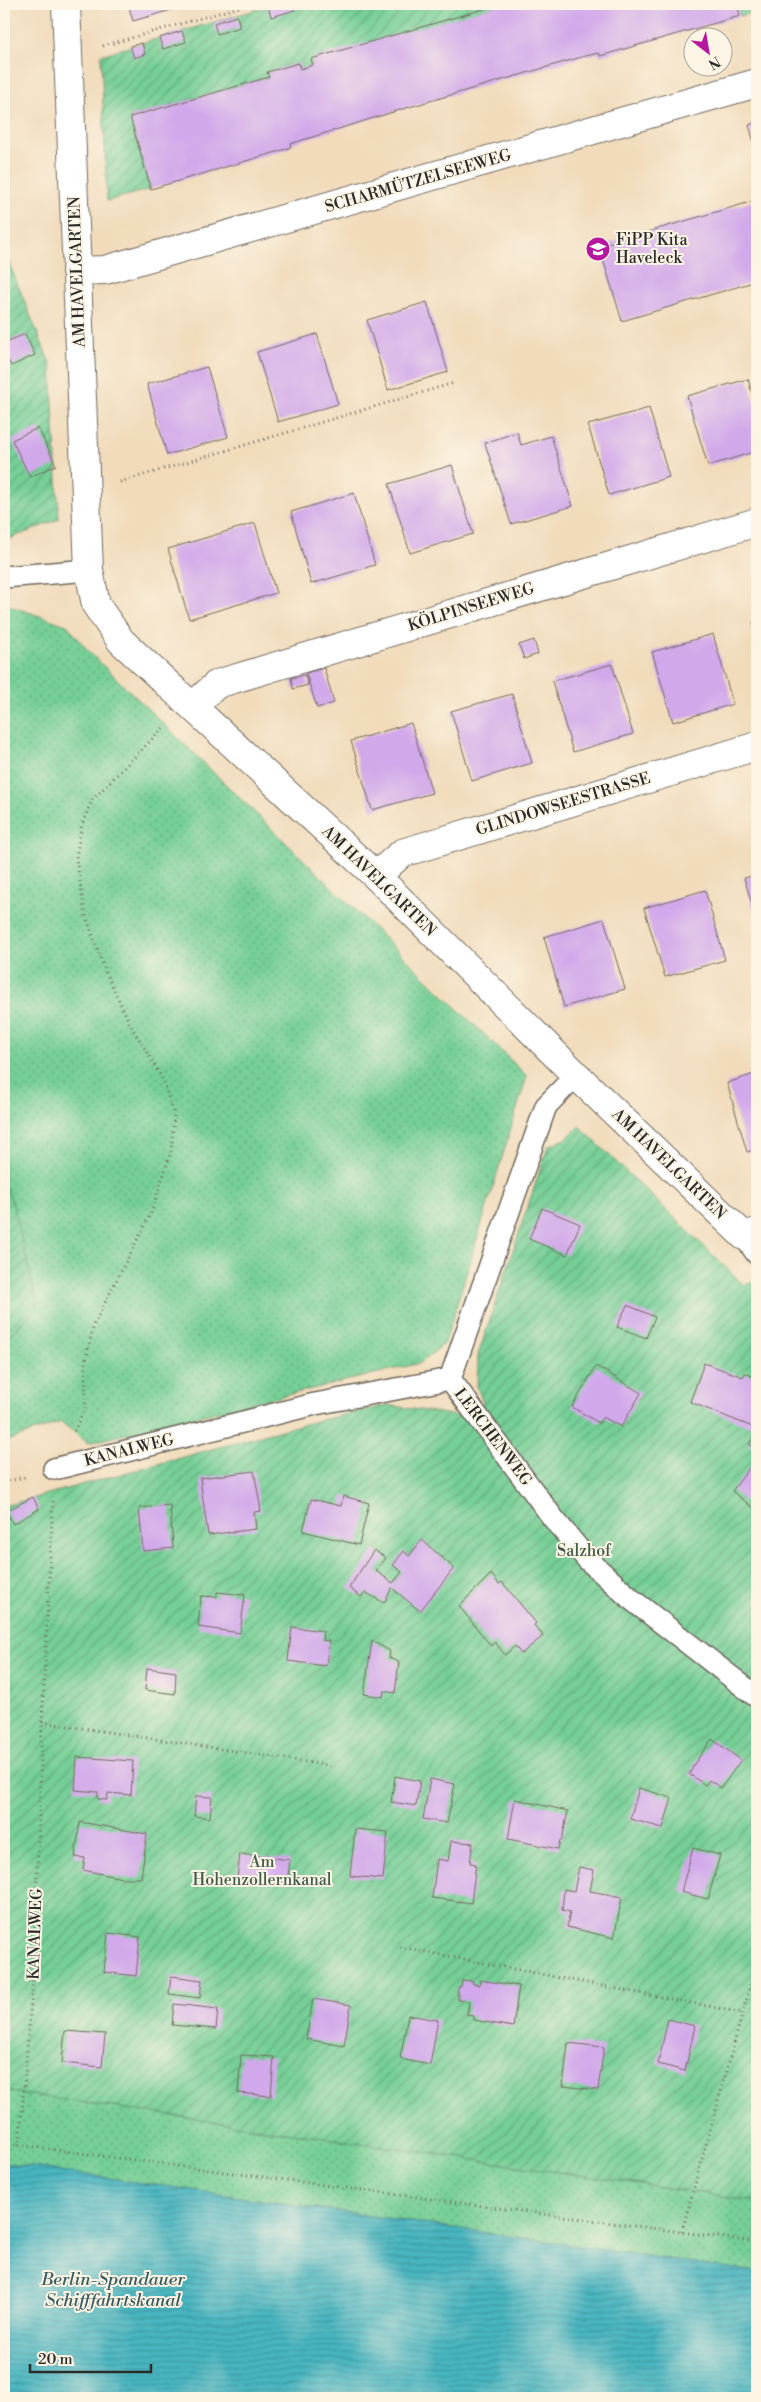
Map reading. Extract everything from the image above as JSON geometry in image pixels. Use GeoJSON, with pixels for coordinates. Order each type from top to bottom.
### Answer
{"type":"FeatureCollection","features":[{"type":"Feature","properties":{"kind":"street","name":"AM HAVELGARTEN"},"geometry":{"type":"LineString","coordinates":[[66,4],[89,570],[96,605],[121,641],[376,876],[576,1075],[753,1241]]}},
{"type":"Feature","properties":{"kind":"street","name":"SCHARMÜTZELSEEWEG"},"geometry":{"type":"LineString","coordinates":[[76,271],[105,270],[757,83]]}},
{"type":"Feature","properties":{"kind":"street","name":"KÖLPINSEEWEG"},"geometry":{"type":"LineString","coordinates":[[193,706],[217,684],[757,522]]}},
{"type":"Feature","properties":{"kind":"street","name":"GLINDOWSEESTRASSE"},"geometry":{"type":"LineString","coordinates":[[376,876],[402,853],[757,746]]}},
{"type":"Feature","properties":{"kind":"lane"},"geometry":{"type":"LineString","coordinates":[[4,577],[89,570]]}},
{"type":"Feature","properties":{"kind":"lane","name":"LERCHENWEG"},"geometry":{"type":"LineString","coordinates":[[576,1075],[546,1106],[450,1379],[587,1559],[631,1599],[757,1697]]}},
{"type":"Feature","properties":{"kind":"lane","name":"KANALWEG"},"geometry":{"type":"LineString","coordinates":[[54,1469],[315,1404],[450,1379]]}},
{"type":"Feature","properties":{"kind":"path"},"geometry":{"type":"LineString","coordinates":[[68,52],[92,50],[250,4]]}},
{"type":"Feature","properties":{"kind":"path"},"geometry":{"type":"LineString","coordinates":[[86,492],[454,383]]}},
{"type":"Feature","properties":{"kind":"path"},"geometry":{"type":"LineString","coordinates":[[54,1469],[86,1406],[85,1363],[94,1324],[151,1213],[171,1152],[174,1115],[163,1080],[130,1024],[105,970],[85,913],[76,858],[82,824],[92,800],[162,729],[193,706]]}},
{"type":"Feature","properties":{"kind":"path","name":"KANALWEG"},"geometry":{"type":"LineString","coordinates":[[19,2146],[34,1967],[42,1722],[54,1469]]}},
{"type":"Feature","properties":{"kind":"path"},"geometry":{"type":"LineString","coordinates":[[42,1722],[333,1766]]}},
{"type":"Feature","properties":{"kind":"path"},"geometry":{"type":"LineString","coordinates":[[400,1947],[743,2014]]}},
{"type":"Feature","properties":{"kind":"path"},"geometry":{"type":"LineString","coordinates":[[682,2230],[757,1961]]}},
{"type":"Feature","properties":{"kind":"path"},"geometry":{"type":"LineString","coordinates":[[4,2144],[682,2230],[757,2242]]}},
{"type":"Feature","properties":{"kind":"green space"},"geometry":{"type":"Polygon","coordinates":[[[276,4],[501,4],[300,69],[298,63],[268,72],[269,77],[130,117],[151,189],[107,201],[101,55],[276,4]]]}},
{"type":"Feature","properties":{"kind":"green space"},"geometry":{"type":"Polygon","coordinates":[[[737,4],[757,4],[757,11],[740,16],[737,4]]]}},
{"type":"Feature","properties":{"kind":"green space"},"geometry":{"type":"Polygon","coordinates":[[[4,251],[51,366],[59,519],[4,541],[4,251]]]}},
{"type":"Feature","properties":{"kind":"green space"},"geometry":{"type":"Polygon","coordinates":[[[4,604],[67,625],[88,651],[527,1076],[445,1343],[420,1363],[88,1443],[61,1422],[4,1442],[4,1340],[38,1307],[12,1201],[4,1185],[4,604]]]}},
{"type":"Feature","properties":{"kind":"green space","name":"Am Hohenzollernkanal"},"geometry":{"type":"Polygon","coordinates":[[[579,1126],[744,1285],[757,1281],[757,2201],[4,2091],[4,1506],[300,1425],[387,1405],[465,1417],[483,1402],[477,1387],[478,1355],[548,1146],[566,1139],[579,1126]]]}},
{"type":"Feature","properties":{"kind":"green space"},"geometry":{"type":"Polygon","coordinates":[[[4,1185],[12,1201],[38,1307],[4,1340],[4,1185]]]}},
{"type":"Feature","properties":{"kind":"green space"},"geometry":{"type":"Polygon","coordinates":[[[4,2091],[757,2201],[757,2272],[4,2163],[4,2091]]]}},
{"type":"Feature","properties":{"kind":"water","name":"Berlin-Spandauer Schifffahrtskanal"},"geometry":{"type":"Polygon","coordinates":[[[4,2163],[757,2272],[757,2398],[4,2398],[4,2163]]]}},
{"type":"Feature","properties":{"kind":"building"},"geometry":{"type":"Polygon","coordinates":[[[128,4],[192,4],[133,21],[128,4]]]}},
{"type":"Feature","properties":{"kind":"building"},"geometry":{"type":"Polygon","coordinates":[[[293,4],[295,10],[271,17],[268,6],[293,4]]]}},
{"type":"Feature","properties":{"kind":"building"},"geometry":{"type":"Polygon","coordinates":[[[501,4],[737,4],[740,16],[698,28],[684,28],[684,32],[600,56],[599,53],[585,56],[406,108],[290,144],[291,147],[280,151],[151,189],[130,117],[269,77],[267,72],[299,63],[300,69],[313,65],[311,59],[501,4]]]}},
{"type":"Feature","properties":{"kind":"building"},"geometry":{"type":"Polygon","coordinates":[[[237,16],[240,27],[217,34],[214,23],[237,16]]]}},
{"type":"Feature","properties":{"kind":"building"},"geometry":{"type":"Polygon","coordinates":[[[182,31],[186,42],[163,49],[159,38],[182,31]]]}},
{"type":"Feature","properties":{"kind":"building"},"geometry":{"type":"Polygon","coordinates":[[[142,43],[145,54],[134,58],[130,46],[142,43]]]}},
{"type":"Feature","properties":{"kind":"building"},"geometry":{"type":"Polygon","coordinates":[[[757,122],[757,153],[749,125],[757,122]]]}},
{"type":"Feature","properties":{"kind":"building"},"geometry":{"type":"Polygon","coordinates":[[[757,200],[757,281],[622,321],[599,246],[757,200]]]}},
{"type":"Feature","properties":{"kind":"building"},"geometry":{"type":"Polygon","coordinates":[[[427,302],[448,372],[388,390],[367,320],[427,302]]]}},
{"type":"Feature","properties":{"kind":"building"},"geometry":{"type":"Polygon","coordinates":[[[25,334],[35,355],[11,366],[4,351],[4,343],[25,334]]]}},
{"type":"Feature","properties":{"kind":"building"},"geometry":{"type":"Polygon","coordinates":[[[317,334],[338,404],[278,422],[257,352],[317,334]]]}},
{"type":"Feature","properties":{"kind":"building"},"geometry":{"type":"Polygon","coordinates":[[[207,367],[228,437],[167,455],[147,384],[207,367]]]}},
{"type":"Feature","properties":{"kind":"building"},"geometry":{"type":"Polygon","coordinates":[[[748,379],[757,412],[757,451],[708,466],[687,396],[748,379]]]}},
{"type":"Feature","properties":{"kind":"building"},"geometry":{"type":"Polygon","coordinates":[[[649,408],[669,477],[609,495],[588,425],[649,408]]]}},
{"type":"Feature","properties":{"kind":"building"},"geometry":{"type":"Polygon","coordinates":[[[38,428],[56,465],[30,477],[12,440],[38,428]]]}},
{"type":"Feature","properties":{"kind":"building"},"geometry":{"type":"Polygon","coordinates":[[[517,432],[521,445],[551,436],[573,506],[511,524],[485,443],[517,432]]]}},
{"type":"Feature","properties":{"kind":"building"},"geometry":{"type":"Polygon","coordinates":[[[452,465],[473,534],[410,553],[389,484],[452,465]]]}},
{"type":"Feature","properties":{"kind":"building"},"geometry":{"type":"Polygon","coordinates":[[[354,493],[375,565],[311,584],[291,512],[354,493]]]}},
{"type":"Feature","properties":{"kind":"building"},"geometry":{"type":"Polygon","coordinates":[[[255,523],[276,593],[189,619],[168,549],[255,523]]]}},
{"type":"Feature","properties":{"kind":"building"},"geometry":{"type":"Polygon","coordinates":[[[757,622],[757,637],[753,623],[757,622]]]}},
{"type":"Feature","properties":{"kind":"building"},"geometry":{"type":"Polygon","coordinates":[[[713,634],[733,704],[673,722],[652,652],[713,634]]]}},
{"type":"Feature","properties":{"kind":"building"},"geometry":{"type":"Polygon","coordinates":[[[534,640],[538,654],[524,659],[519,645],[534,640]]]}},
{"type":"Feature","properties":{"kind":"building"},"geometry":{"type":"Polygon","coordinates":[[[612,664],[633,734],[573,752],[552,681],[612,664]]]}},
{"type":"Feature","properties":{"kind":"building"},"geometry":{"type":"Polygon","coordinates":[[[324,668],[334,703],[317,708],[306,673],[324,668]]]}},
{"type":"Feature","properties":{"kind":"building"},"geometry":{"type":"Polygon","coordinates":[[[305,675],[308,685],[293,689],[291,678],[305,675]]]}},
{"type":"Feature","properties":{"kind":"building"},"geometry":{"type":"Polygon","coordinates":[[[512,694],[532,763],[472,781],[451,711],[512,694]]]}},
{"type":"Feature","properties":{"kind":"building"},"geometry":{"type":"Polygon","coordinates":[[[411,723],[432,793],[372,810],[351,741],[411,723]]]}},
{"type":"Feature","properties":{"kind":"building"},"geometry":{"type":"Polygon","coordinates":[[[757,875],[757,920],[744,878],[757,875]]]}},
{"type":"Feature","properties":{"kind":"building"},"geometry":{"type":"Polygon","coordinates":[[[705,890],[725,960],[665,977],[644,908],[705,890]]]}},
{"type":"Feature","properties":{"kind":"building"},"geometry":{"type":"Polygon","coordinates":[[[604,919],[625,989],[564,1007],[544,937],[604,919]]]}},
{"type":"Feature","properties":{"kind":"building"},"geometry":{"type":"Polygon","coordinates":[[[757,1073],[757,1149],[747,1152],[727,1083],[757,1073]]]}},
{"type":"Feature","properties":{"kind":"building"},"geometry":{"type":"Polygon","coordinates":[[[542,1208],[580,1224],[567,1255],[529,1239],[542,1208]]]}},
{"type":"Feature","properties":{"kind":"building"},"geometry":{"type":"Polygon","coordinates":[[[627,1305],[655,1317],[646,1338],[617,1327],[627,1305]]]}},
{"type":"Feature","properties":{"kind":"building"},"geometry":{"type":"Polygon","coordinates":[[[704,1363],[743,1377],[745,1373],[757,1378],[757,1424],[755,1428],[690,1402],[704,1363]]]}},
{"type":"Feature","properties":{"kind":"building"},"geometry":{"type":"Polygon","coordinates":[[[596,1366],[641,1393],[621,1427],[603,1417],[599,1423],[572,1407],[596,1366]]]}},
{"type":"Feature","properties":{"kind":"building"},"geometry":{"type":"Polygon","coordinates":[[[757,1431],[757,1449],[749,1444],[757,1431]]]}},
{"type":"Feature","properties":{"kind":"building"},"geometry":{"type":"Polygon","coordinates":[[[757,1458],[757,1509],[756,1510],[732,1491],[757,1458]]]}},
{"type":"Feature","properties":{"kind":"building"},"geometry":{"type":"Polygon","coordinates":[[[254,1471],[261,1511],[254,1512],[256,1529],[208,1535],[200,1478],[254,1471]]]}},
{"type":"Feature","properties":{"kind":"building"},"geometry":{"type":"Polygon","coordinates":[[[343,1496],[369,1503],[359,1545],[303,1531],[311,1499],[341,1506],[343,1496]]]}},
{"type":"Feature","properties":{"kind":"building"},"geometry":{"type":"Polygon","coordinates":[[[33,1497],[39,1509],[13,1524],[6,1511],[33,1497]]]}},
{"type":"Feature","properties":{"kind":"building"},"geometry":{"type":"Polygon","coordinates":[[[170,1505],[173,1548],[143,1551],[139,1508],[170,1505]]]}},
{"type":"Feature","properties":{"kind":"building"},"geometry":{"type":"Polygon","coordinates":[[[422,1540],[454,1568],[420,1611],[392,1588],[384,1603],[365,1592],[361,1597],[349,1588],[374,1550],[386,1558],[376,1571],[393,1583],[402,1572],[393,1565],[404,1551],[409,1556],[422,1540]]]}},
{"type":"Feature","properties":{"kind":"building"},"geometry":{"type":"Polygon","coordinates":[[[491,1574],[499,1584],[502,1582],[536,1623],[534,1625],[543,1636],[521,1654],[515,1646],[505,1655],[495,1642],[491,1646],[459,1606],[491,1574]]]}},
{"type":"Feature","properties":{"kind":"building"},"geometry":{"type":"Polygon","coordinates":[[[217,1592],[245,1595],[240,1633],[198,1627],[201,1596],[217,1597],[217,1592]]]}},
{"type":"Feature","properties":{"kind":"building"},"geometry":{"type":"Polygon","coordinates":[[[292,1627],[323,1631],[322,1640],[329,1641],[326,1666],[288,1661],[292,1627]]]}},
{"type":"Feature","properties":{"kind":"building"},"geometry":{"type":"Polygon","coordinates":[[[372,1641],[390,1651],[389,1658],[399,1662],[395,1693],[384,1691],[383,1697],[364,1694],[372,1641]]]}},
{"type":"Feature","properties":{"kind":"building"},"geometry":{"type":"Polygon","coordinates":[[[147,1668],[176,1672],[175,1694],[145,1690],[147,1668]]]}},
{"type":"Feature","properties":{"kind":"building"},"geometry":{"type":"Polygon","coordinates":[[[712,1739],[741,1760],[721,1788],[709,1780],[705,1785],[689,1774],[712,1739]]]}},
{"type":"Feature","properties":{"kind":"building"},"geometry":{"type":"Polygon","coordinates":[[[77,1757],[133,1761],[131,1795],[108,1793],[107,1800],[98,1799],[98,1792],[75,1790],[77,1757]]]}},
{"type":"Feature","properties":{"kind":"building"},"geometry":{"type":"Polygon","coordinates":[[[395,1776],[420,1781],[416,1806],[391,1802],[395,1776]]]}},
{"type":"Feature","properties":{"kind":"building"},"geometry":{"type":"Polygon","coordinates":[[[430,1779],[455,1784],[447,1823],[423,1819],[430,1779]]]}},
{"type":"Feature","properties":{"kind":"building"},"geometry":{"type":"Polygon","coordinates":[[[639,1788],[672,1798],[663,1828],[630,1819],[639,1788]]]}},
{"type":"Feature","properties":{"kind":"building"},"geometry":{"type":"Polygon","coordinates":[[[196,1796],[212,1797],[210,1818],[194,1816],[196,1796]]]}},
{"type":"Feature","properties":{"kind":"building"},"geometry":{"type":"Polygon","coordinates":[[[515,1799],[568,1811],[562,1840],[560,1840],[558,1849],[508,1839],[515,1799]]]}},
{"type":"Feature","properties":{"kind":"building"},"geometry":{"type":"Polygon","coordinates":[[[80,1822],[147,1834],[141,1878],[122,1878],[83,1870],[85,1858],[75,1857],[80,1822]]]}},
{"type":"Feature","properties":{"kind":"building"},"geometry":{"type":"Polygon","coordinates":[[[355,1829],[388,1832],[383,1879],[350,1876],[355,1829]]]}},
{"type":"Feature","properties":{"kind":"building"},"geometry":{"type":"Polygon","coordinates":[[[451,1841],[473,1843],[470,1863],[476,1864],[471,1903],[432,1898],[437,1859],[448,1861],[451,1841]]]}},
{"type":"Feature","properties":{"kind":"building"},"geometry":{"type":"Polygon","coordinates":[[[693,1848],[720,1855],[708,1899],[681,1892],[693,1848]]]}},
{"type":"Feature","properties":{"kind":"building"},"geometry":{"type":"Polygon","coordinates":[[[240,1854],[290,1860],[287,1883],[237,1878],[240,1854]]]}},
{"type":"Feature","properties":{"kind":"building"},"geometry":{"type":"Polygon","coordinates":[[[579,1867],[594,1870],[590,1891],[622,1897],[614,1938],[567,1927],[570,1912],[562,1910],[564,1889],[574,1891],[579,1867]]]}},
{"type":"Feature","properties":{"kind":"building"},"geometry":{"type":"Polygon","coordinates":[[[108,1933],[140,1937],[136,1976],[104,1972],[108,1933]]]}},
{"type":"Feature","properties":{"kind":"building"},"geometry":{"type":"Polygon","coordinates":[[[171,1976],[202,1980],[200,1998],[169,1994],[171,1976]]]}},
{"type":"Feature","properties":{"kind":"building"},"geometry":{"type":"Polygon","coordinates":[[[462,1980],[473,1981],[473,1984],[479,1985],[480,1980],[519,1986],[513,2027],[474,2020],[474,2016],[467,2015],[469,2001],[458,2000],[458,1987],[461,1987],[462,1980]]]}},
{"type":"Feature","properties":{"kind":"building"},"geometry":{"type":"Polygon","coordinates":[[[313,1999],[351,2005],[344,2046],[306,2039],[313,1999]]]}},
{"type":"Feature","properties":{"kind":"building"},"geometry":{"type":"Polygon","coordinates":[[[174,2004],[218,2009],[216,2029],[172,2025],[174,2004]]]}},
{"type":"Feature","properties":{"kind":"building"},"geometry":{"type":"Polygon","coordinates":[[[408,2015],[438,2020],[430,2065],[400,2059],[408,2015]]]}},
{"type":"Feature","properties":{"kind":"building"},"geometry":{"type":"Polygon","coordinates":[[[668,2019],[695,2026],[685,2071],[658,2064],[668,2019]]]}},
{"type":"Feature","properties":{"kind":"building"},"geometry":{"type":"Polygon","coordinates":[[[4,2023],[7,2024],[5,2058],[4,2058],[4,2023]]]}},
{"type":"Feature","properties":{"kind":"building"},"geometry":{"type":"Polygon","coordinates":[[[65,2031],[105,2034],[102,2067],[62,2063],[65,2031]]]}},
{"type":"Feature","properties":{"kind":"building"},"geometry":{"type":"Polygon","coordinates":[[[568,2043],[604,2047],[598,2090],[563,2086],[568,2043]]]}},
{"type":"Feature","properties":{"kind":"building"},"geometry":{"type":"Polygon","coordinates":[[[241,2055],[274,2057],[271,2096],[238,2093],[241,2055]]]}},
{"type":"Feature","properties":{"kind":"place","name":"FiPP Kita Haveleck"},"geometry":{"type":"Point","coordinates":[598,249]}},
{"type":"Feature","properties":{"kind":"park label","name":"Salzhof"},"geometry":{"type":"Point","coordinates":[584,1551]}}]}
